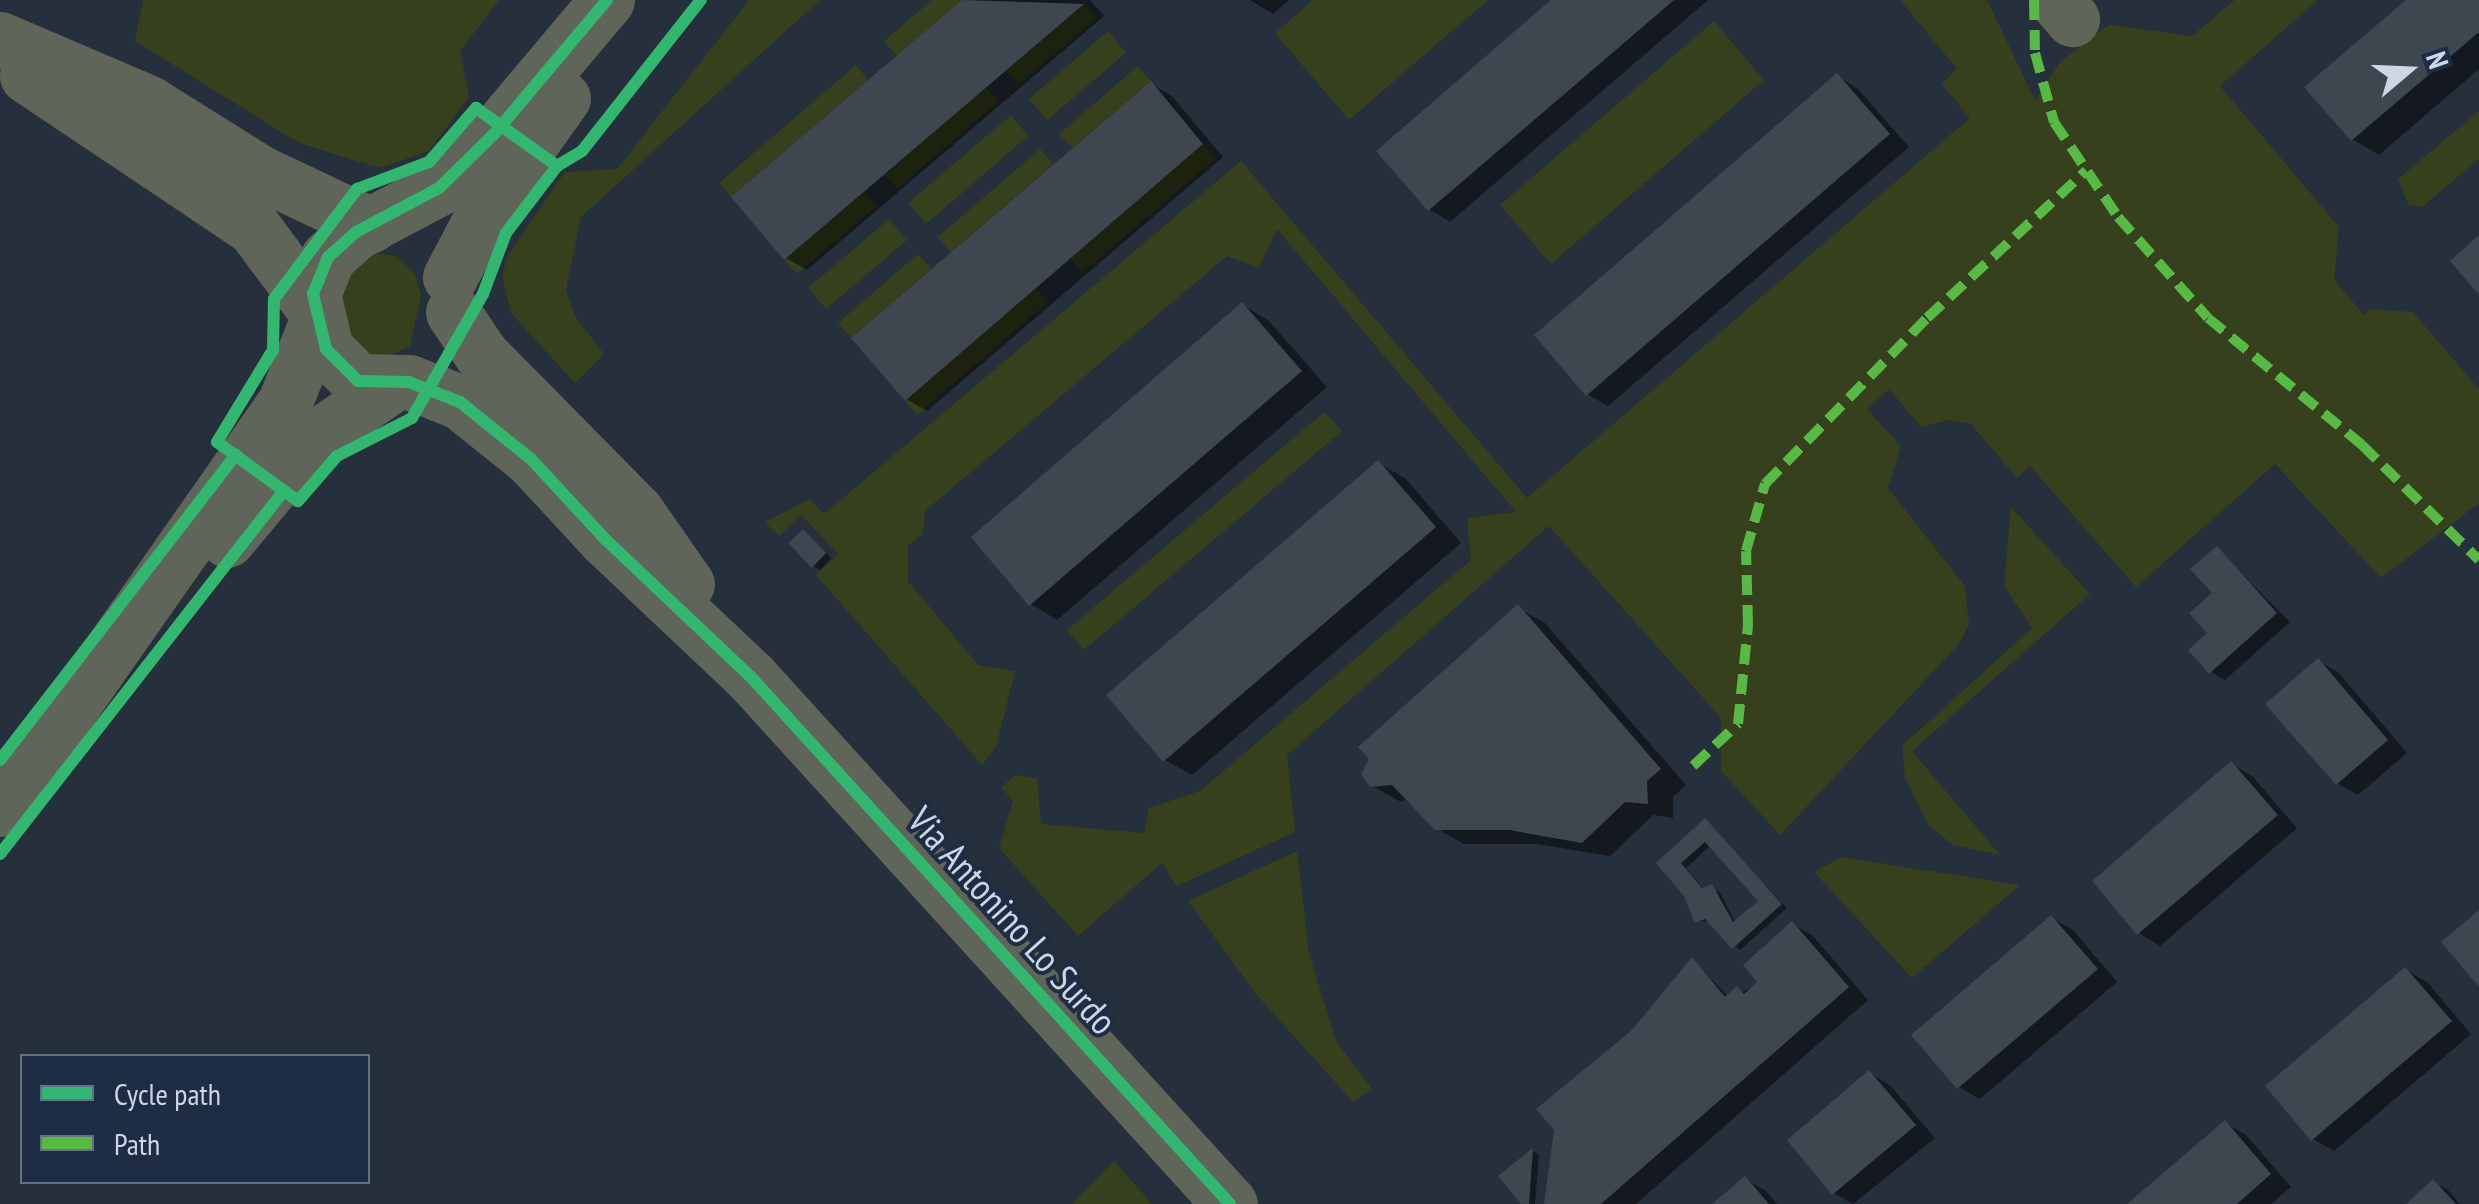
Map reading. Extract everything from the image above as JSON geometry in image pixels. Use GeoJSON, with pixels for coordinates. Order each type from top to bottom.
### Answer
{"type":"FeatureCollection","features":[{"type":"Feature","properties":{"kind":"street"},"geometry":{"type":"LineString","coordinates":[[0,809],[285,402],[316,316],[328,257],[439,188],[494,134],[607,0]]}},
{"type":"Feature","properties":{"kind":"street"},"geometry":{"type":"LineString","coordinates":[[50,736],[308,443],[439,358],[452,294],[491,199],[626,0]]}},
{"type":"Feature","properties":{"kind":"street"},"geometry":{"type":"LineString","coordinates":[[0,39],[149,103],[260,172],[377,224],[417,233],[482,354],[636,510],[751,677]]}},
{"type":"Feature","properties":{"kind":"street"},"geometry":{"type":"LineString","coordinates":[[0,56],[254,228],[316,316],[326,350],[345,372],[460,402],[493,426],[751,677]]}},
{"type":"Feature","properties":{"kind":"street","name":"Via Antonino Lo Surdo"},"geometry":{"type":"LineString","coordinates":[[751,677],[1230,1204]]}},
{"type":"Feature","properties":{"kind":"green space"},"geometry":{"type":"Polygon","coordinates":[[[143,0],[499,0],[460,51],[469,97],[429,151],[380,168],[299,143],[135,41],[143,0]]]}},
{"type":"Feature","properties":{"kind":"green space"},"geometry":{"type":"Polygon","coordinates":[[[749,0],[820,0],[581,217],[566,290],[576,318],[604,354],[575,383],[511,313],[502,275],[508,255],[565,172],[617,169],[749,0]]]}},
{"type":"Feature","properties":{"kind":"green space"},"geometry":{"type":"Polygon","coordinates":[[[932,0],[962,0],[897,56],[884,41],[932,0]]]}},
{"type":"Feature","properties":{"kind":"green space"},"geometry":{"type":"Polygon","coordinates":[[[1313,0],[1488,0],[1349,120],[1275,33],[1313,0]]]}},
{"type":"Feature","properties":{"kind":"green space"},"geometry":{"type":"Polygon","coordinates":[[[1900,0],[1987,0],[2035,100],[2060,62],[2109,25],[2192,36],[2235,0],[2318,0],[2220,86],[2339,227],[2334,280],[2364,315],[2370,309],[2413,312],[2479,389],[2479,503],[2381,578],[2275,464],[2136,587],[2030,466],[2017,478],[1971,424],[1950,420],[1921,427],[1889,389],[1867,409],[1901,446],[1888,488],[1965,586],[1969,625],[1958,645],[1780,835],[1721,771],[1721,718],[1549,526],[1287,755],[1295,832],[1177,886],[1162,863],[1078,936],[999,848],[1013,801],[1001,787],[1016,775],[1037,778],[1041,824],[1144,833],[1149,808],[1200,791],[1471,560],[1467,518],[1516,512],[1277,229],[1259,268],[1227,256],[925,511],[923,534],[908,545],[908,581],[978,665],[1015,671],[996,747],[982,765],[816,575],[838,554],[801,515],[779,536],[765,522],[810,499],[824,514],[1241,161],[1527,498],[1970,118],[1942,84],[1957,69],[1900,0]]]}},
{"type":"Feature","properties":{"kind":"green space"},"geometry":{"type":"Polygon","coordinates":[[[1084,4],[1097,18],[1018,85],[1006,71],[1084,4]]]}},
{"type":"Feature","properties":{"kind":"green space"},"geometry":{"type":"Polygon","coordinates":[[[1714,21],[1764,80],[1551,264],[1500,205],[1714,21]]]}},
{"type":"Feature","properties":{"kind":"green space"},"geometry":{"type":"Polygon","coordinates":[[[1108,31],[1126,53],[1047,120],[1029,99],[1108,31]]]}},
{"type":"Feature","properties":{"kind":"green space"},"geometry":{"type":"Polygon","coordinates":[[[856,65],[868,80],[731,197],[719,183],[856,65]]]}},
{"type":"Feature","properties":{"kind":"green space"},"geometry":{"type":"Polygon","coordinates":[[[1138,66],[1151,81],[1072,148],[1059,134],[1138,66]]]}},
{"type":"Feature","properties":{"kind":"green space"},"geometry":{"type":"Polygon","coordinates":[[[986,87],[999,101],[897,189],[884,175],[986,87]]]}},
{"type":"Feature","properties":{"kind":"green space"},"geometry":{"type":"Polygon","coordinates":[[[2479,111],[2479,159],[2422,207],[2408,204],[2398,179],[2479,111]]]}},
{"type":"Feature","properties":{"kind":"green space"},"geometry":{"type":"Polygon","coordinates":[[[1011,115],[1028,136],[926,224],[908,203],[1011,115]]]}},
{"type":"Feature","properties":{"kind":"green space"},"geometry":{"type":"Polygon","coordinates":[[[1203,144],[1216,158],[1082,273],[1070,258],[1203,144]]]}},
{"type":"Feature","properties":{"kind":"green space"},"geometry":{"type":"Polygon","coordinates":[[[1040,149],[1053,164],[951,252],[938,237],[1040,149]]]}},
{"type":"Feature","properties":{"kind":"green space"},"geometry":{"type":"Polygon","coordinates":[[[865,192],[877,206],[797,274],[784,260],[865,192]]]}},
{"type":"Feature","properties":{"kind":"green space"},"geometry":{"type":"Polygon","coordinates":[[[889,219],[907,240],[826,309],[808,288],[889,219]]]}},
{"type":"Feature","properties":{"kind":"green space"},"geometry":{"type":"Polygon","coordinates":[[[370,252],[396,256],[415,274],[421,296],[410,346],[381,360],[353,346],[339,295],[350,263],[370,252]]]}},
{"type":"Feature","properties":{"kind":"green space"},"geometry":{"type":"Polygon","coordinates":[[[918,254],[931,269],[851,338],[838,323],[918,254]]]}},
{"type":"Feature","properties":{"kind":"green space"},"geometry":{"type":"Polygon","coordinates":[[[1036,287],[1048,302],[917,415],[905,401],[1036,287]]]}},
{"type":"Feature","properties":{"kind":"green space"},"geometry":{"type":"Polygon","coordinates":[[[1324,412],[1342,431],[1084,650],[1067,630],[1324,412]]]}},
{"type":"Feature","properties":{"kind":"green space"},"geometry":{"type":"Polygon","coordinates":[[[2011,507],[2090,594],[1912,751],[2000,855],[1953,845],[1928,825],[1905,777],[1902,746],[2032,628],[2004,586],[2011,507]]]}},
{"type":"Feature","properties":{"kind":"green space"},"geometry":{"type":"Polygon","coordinates":[[[1297,851],[1309,953],[1336,1041],[1372,1089],[1353,1102],[1256,994],[1188,901],[1297,851]]]}},
{"type":"Feature","properties":{"kind":"green space"},"geometry":{"type":"Polygon","coordinates":[[[1841,857],[2020,885],[1912,978],[1814,872],[1841,857]]]}},
{"type":"Feature","properties":{"kind":"green space"},"geometry":{"type":"Polygon","coordinates":[[[1114,1161],[1152,1204],[1072,1204],[1114,1161]]]}},
{"type":"Feature","properties":{"kind":"building"},"geometry":{"type":"Polygon","coordinates":[[[962,0],[1084,4],[784,260],[731,197],[962,0]]]}},
{"type":"Feature","properties":{"kind":"building"},"geometry":{"type":"Polygon","coordinates":[[[1551,0],[1674,0],[1428,211],[1376,151],[1551,0]]]}},
{"type":"Feature","properties":{"kind":"building"},"geometry":{"type":"Polygon","coordinates":[[[2406,0],[2479,0],[2479,32],[2351,141],[2304,87],[2406,0]]]}},
{"type":"Feature","properties":{"kind":"building"},"geometry":{"type":"Polygon","coordinates":[[[1837,73],[1890,134],[1586,396],[1534,335],[1837,73]]]}},
{"type":"Feature","properties":{"kind":"building"},"geometry":{"type":"Polygon","coordinates":[[[1151,81],[1203,144],[905,401],[851,338],[1151,81]]]}},
{"type":"Feature","properties":{"kind":"building"},"geometry":{"type":"Polygon","coordinates":[[[2479,235],[2479,295],[2450,261],[2479,235]]]}},
{"type":"Feature","properties":{"kind":"building"},"geometry":{"type":"Polygon","coordinates":[[[1242,302],[1302,371],[1029,606],[971,537],[1242,302]]]}},
{"type":"Feature","properties":{"kind":"building"},"geometry":{"type":"Polygon","coordinates":[[[1378,460],[1436,527],[1163,762],[1106,695],[1378,460]]]}},
{"type":"Feature","properties":{"kind":"building"},"geometry":{"type":"Polygon","coordinates":[[[803,529],[826,553],[812,568],[788,543],[803,529]]]}},
{"type":"Feature","properties":{"kind":"building"},"geometry":{"type":"Polygon","coordinates":[[[2217,546],[2277,613],[2209,674],[2188,650],[2207,633],[2189,613],[2212,593],[2190,569],[2217,546]]]}},
{"type":"Feature","properties":{"kind":"building"},"geometry":{"type":"Polygon","coordinates":[[[1518,604],[1661,769],[1647,781],[1648,804],[1625,802],[1582,843],[1509,830],[1435,830],[1392,785],[1370,787],[1361,774],[1369,759],[1358,747],[1518,604]]]}},
{"type":"Feature","properties":{"kind":"building"},"geometry":{"type":"Polygon","coordinates":[[[2318,658],[2388,740],[2336,785],[2265,704],[2318,658]]]}},
{"type":"Feature","properties":{"kind":"building"},"geometry":{"type":"Polygon","coordinates":[[[2231,761],[2278,815],[2137,935],[2092,881],[2231,761]]]}},
{"type":"Feature","properties":{"kind":"building"},"geometry":{"type":"Polygon","coordinates":[[[1705,818],[1782,904],[1732,949],[1705,919],[1695,923],[1684,896],[1656,863],[1705,818]],[[1705,842],[1681,863],[1702,888],[1712,884],[1733,922],[1758,901],[1705,842]]]}},
{"type":"Feature","properties":{"kind":"building"},"geometry":{"type":"Polygon","coordinates":[[[2479,910],[2479,987],[2441,942],[2479,910]]]}},
{"type":"Feature","properties":{"kind":"building"},"geometry":{"type":"Polygon","coordinates":[[[2051,915],[2098,969],[1957,1089],[1911,1035],[2051,915]]]}},
{"type":"Feature","properties":{"kind":"building"},"geometry":{"type":"Polygon","coordinates":[[[1792,921],[1849,987],[1601,1204],[1544,1204],[1554,1130],[1536,1109],[1632,1030],[1692,957],[1725,997],[1737,986],[1744,994],[1757,982],[1743,965],[1792,921]]]}},
{"type":"Feature","properties":{"kind":"building"},"geometry":{"type":"Polygon","coordinates":[[[2405,967],[2452,1021],[2311,1141],[2265,1086],[2405,967]]]}},
{"type":"Feature","properties":{"kind":"building"},"geometry":{"type":"Polygon","coordinates":[[[1869,1070],[1916,1125],[1832,1195],[1787,1140],[1869,1070]]]}},
{"type":"Feature","properties":{"kind":"building"},"geometry":{"type":"Polygon","coordinates":[[[2225,1120],[2271,1174],[2237,1204],[2127,1204],[2225,1120]]]}},
{"type":"Feature","properties":{"kind":"building"},"geometry":{"type":"Polygon","coordinates":[[[1533,1148],[1529,1204],[1521,1204],[1498,1176],[1533,1148]]]}},
{"type":"Feature","properties":{"kind":"building"},"geometry":{"type":"Polygon","coordinates":[[[1745,1176],[1769,1204],[1712,1204],[1745,1176]]]}},
{"type":"Feature","properties":{"kind":"building"},"geometry":{"type":"Polygon","coordinates":[[[2433,1179],[2456,1204],[2406,1204],[2433,1179]]]}},
{"type":"Feature","properties":{"kind":"marked path"},"geometry":{"type":"LineString","coordinates":[[2034,0],[2035,53],[2054,122],[2118,217],[2208,318],[2362,445],[2479,560]]}},
{"type":"Feature","properties":{"kind":"marked path"},"geometry":{"type":"LineString","coordinates":[[1693,766],[1738,724],[1748,625],[1746,551],[1765,484],[1927,318],[2086,171]]}},
{"type":"Feature","properties":{"kind":"cycle path"},"geometry":{"type":"LineString","coordinates":[[607,0],[494,134],[439,188],[356,232],[328,257],[313,294],[326,349],[358,381],[409,382],[460,402],[531,459],[605,539],[751,677],[1230,1204]]}},
{"type":"Feature","properties":{"kind":"cycle path"},"geometry":{"type":"LineString","coordinates":[[557,166],[582,151],[701,0]]}},
{"type":"Feature","properties":{"kind":"cycle path"},"geometry":{"type":"LineString","coordinates":[[476,108],[557,166],[506,233],[483,294],[412,418],[337,456],[298,501],[217,442],[273,350],[274,299],[357,189],[429,162],[476,108]]}},
{"type":"Feature","properties":{"kind":"cycle path"},"geometry":{"type":"LineString","coordinates":[[0,760],[236,455]]}},
{"type":"Feature","properties":{"kind":"cycle path"},"geometry":{"type":"LineString","coordinates":[[0,854],[284,491]]}}]}
